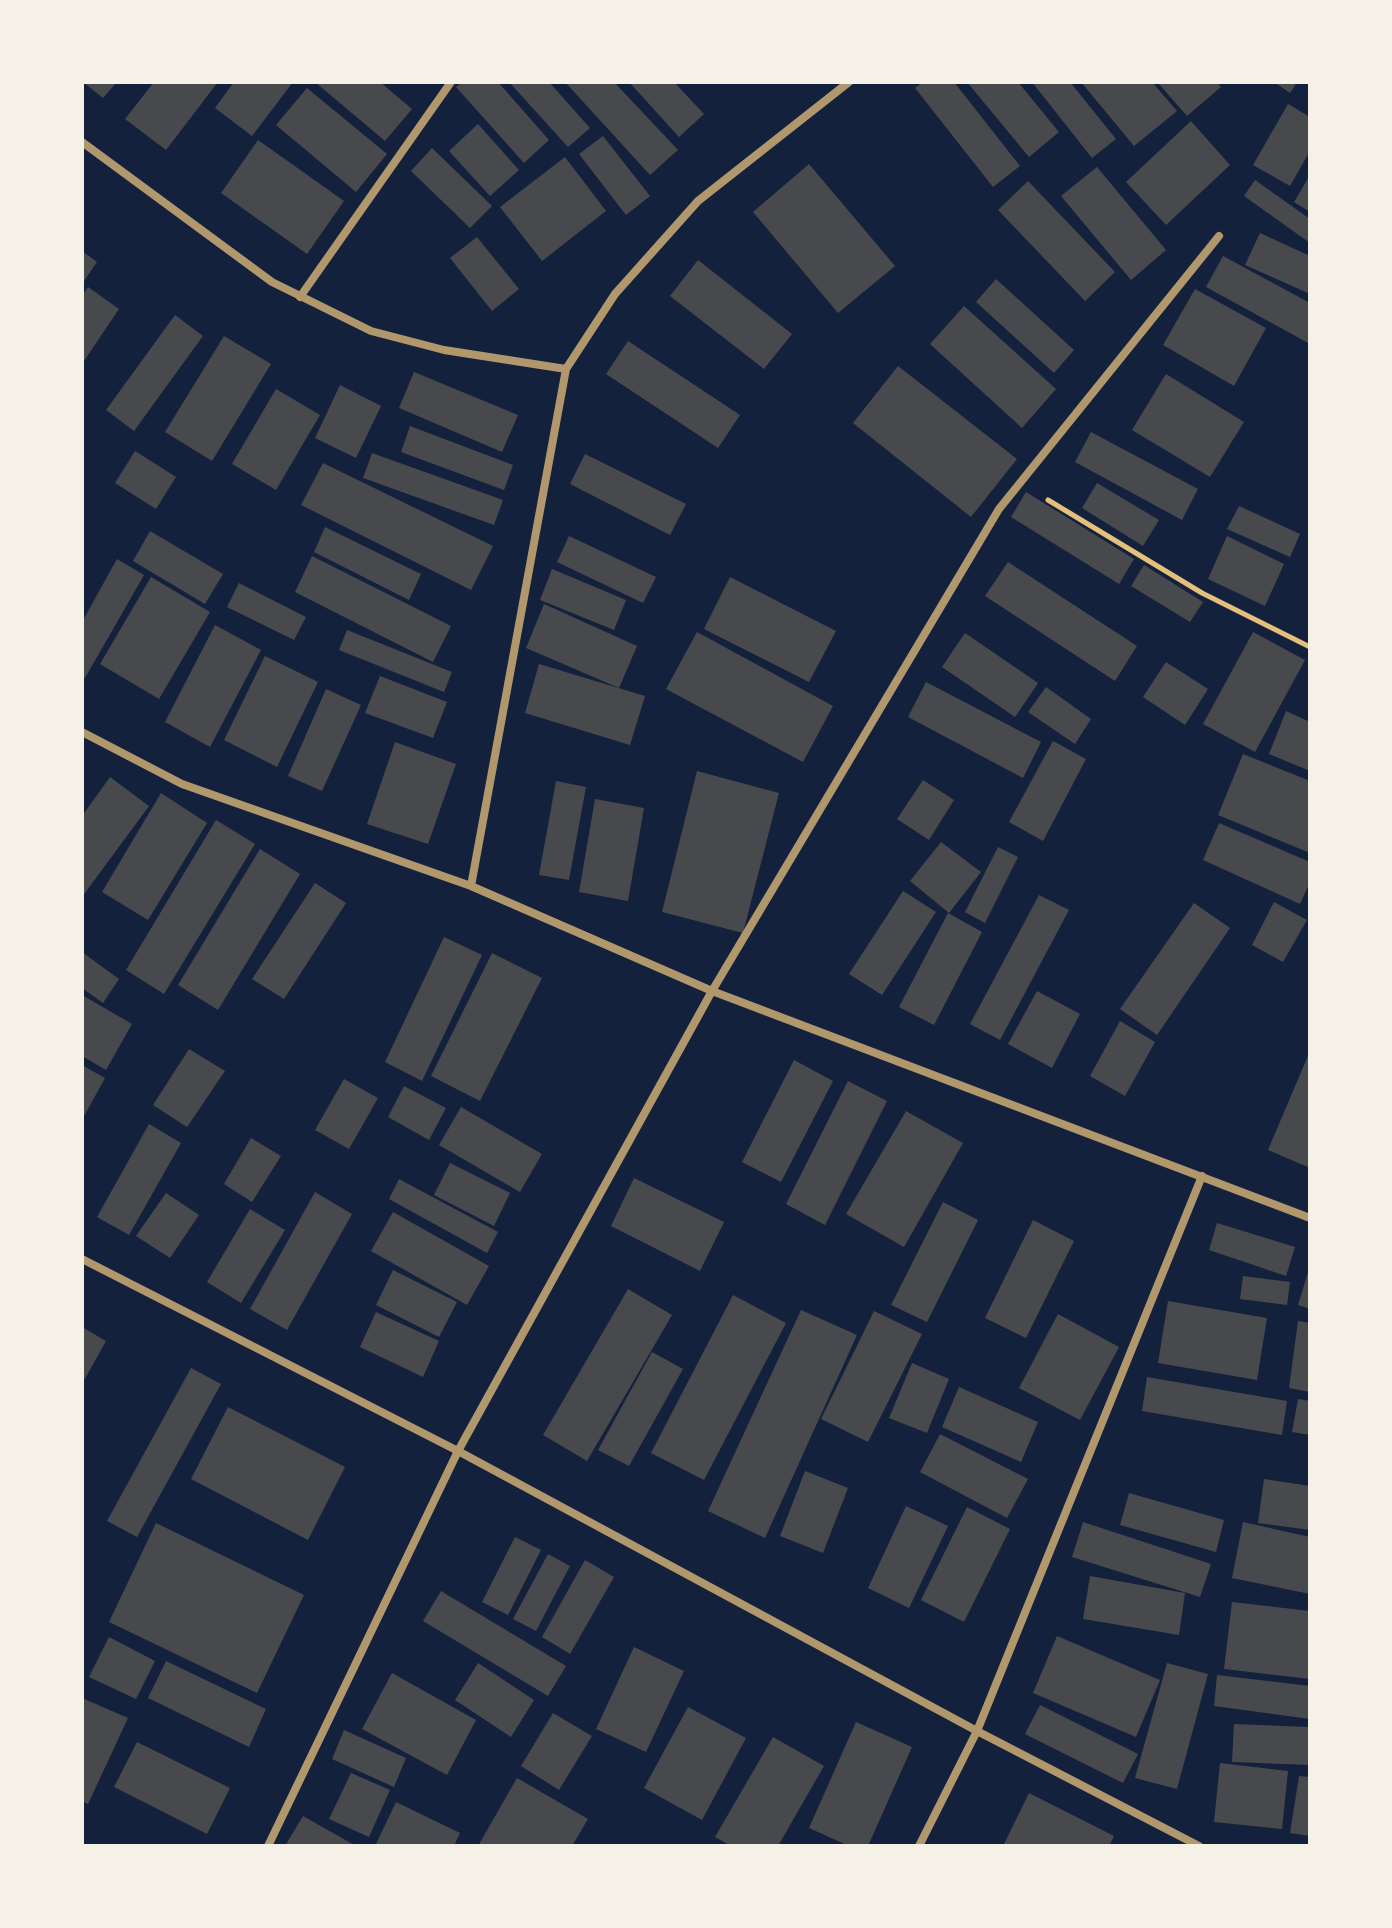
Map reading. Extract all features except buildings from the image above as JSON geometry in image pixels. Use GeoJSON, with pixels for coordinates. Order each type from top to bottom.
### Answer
{"type":"FeatureCollection","features":[{"type":"Feature","properties":{"kind":"street"},"geometry":{"type":"LineString","coordinates":[[300,297],[451,82]]}},
{"type":"Feature","properties":{"kind":"street"},"geometry":{"type":"LineString","coordinates":[[471,886],[566,369],[615,294],[698,201],[849,82]]}},
{"type":"Feature","properties":{"kind":"street"},"geometry":{"type":"LineString","coordinates":[[82,142],[272,282],[371,331],[444,350],[566,369]]}},
{"type":"Feature","properties":{"kind":"street"},"geometry":{"type":"LineString","coordinates":[[268,1846],[458,1451],[712,991],[999,509],[1219,236]]}},
{"type":"Feature","properties":{"kind":"street"},"geometry":{"type":"LineString","coordinates":[[82,732],[182,784],[471,886],[712,991],[1310,1218]]}},
{"type":"Feature","properties":{"kind":"street"},"geometry":{"type":"LineString","coordinates":[[919,1846],[977,1731],[1202,1176]]}},
{"type":"Feature","properties":{"kind":"street"},"geometry":{"type":"LineString","coordinates":[[82,1259],[458,1451],[977,1731],[1199,1846]]}},
{"type":"Feature","properties":{"kind":"path"},"geometry":{"type":"LineString","coordinates":[[1020,483],[1202,593],[1310,647]]}}]}
